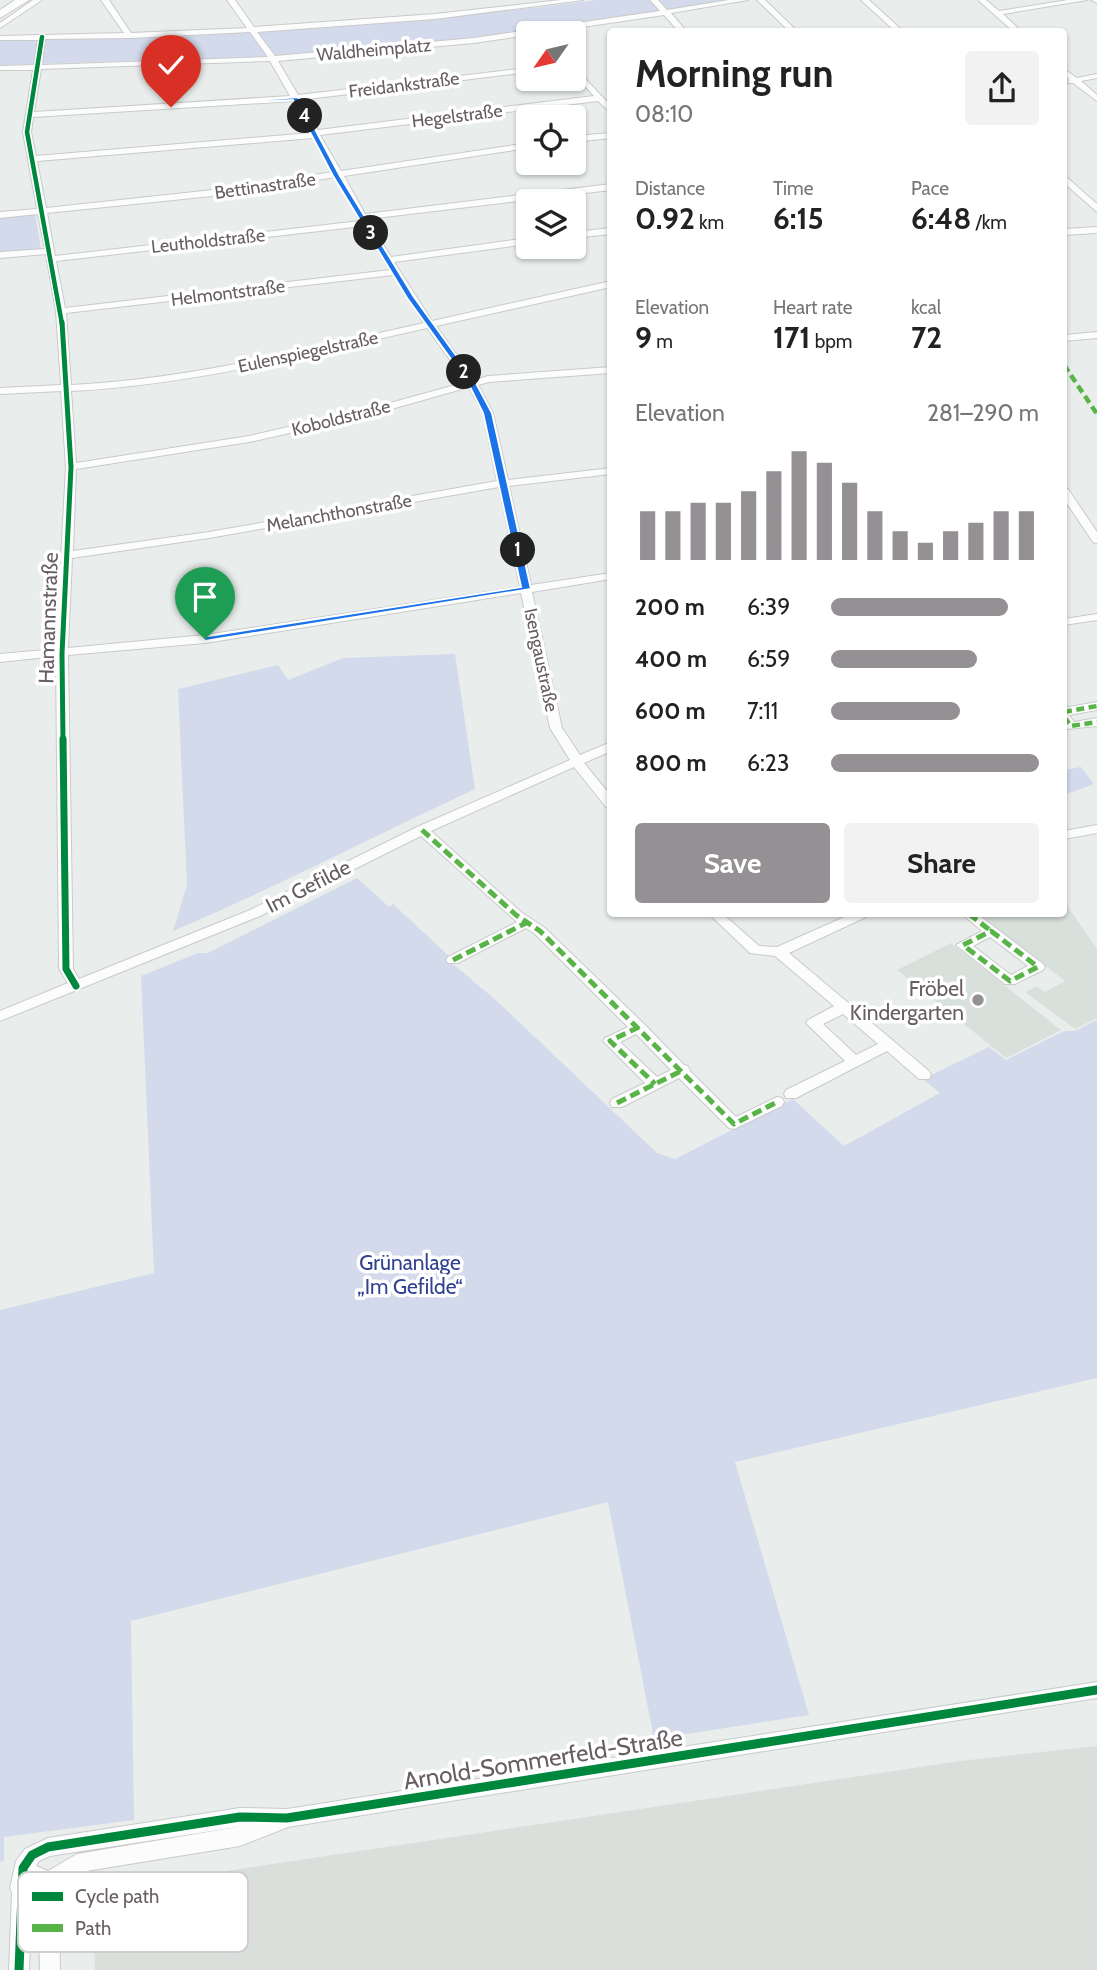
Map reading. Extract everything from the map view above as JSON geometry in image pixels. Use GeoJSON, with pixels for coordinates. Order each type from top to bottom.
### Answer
{"type":"FeatureCollection","features":[{"type":"Feature","properties":{"kind":"main road"},"geometry":{"type":"LineString","coordinates":[[0,15],[23,0]]}},
{"type":"Feature","properties":{"kind":"street"},"geometry":{"type":"LineString","coordinates":[[0,26],[38,0]]}},
{"type":"Feature","properties":{"kind":"street"},"geometry":{"type":"LineString","coordinates":[[105,0],[130,36]]}},
{"type":"Feature","properties":{"kind":"street","name":"Isengaustraße"},"geometry":{"type":"LineString","coordinates":[[231,0],[274,59],[337,176],[395,272],[429,325],[472,383],[488,413],[556,728],[575,760],[607,799]]}},
{"type":"Feature","properties":{"kind":"street"},"geometry":{"type":"LineString","coordinates":[[514,0],[529,16]]}},
{"type":"Feature","properties":{"kind":"street","name":"Waldheimplatz"},"geometry":{"type":"LineString","coordinates":[[0,38],[252,31],[522,8],[579,0]]}},
{"type":"Feature","properties":{"kind":"street"},"geometry":{"type":"LineString","coordinates":[[654,0],[680,28]]}},
{"type":"Feature","properties":{"kind":"street","name":"Waldheimplatz"},"geometry":{"type":"LineString","coordinates":[[586,25],[744,0]]}},
{"type":"Feature","properties":{"kind":"street"},"geometry":{"type":"LineString","coordinates":[[761,0],[791,28]]}},
{"type":"Feature","properties":{"kind":"street"},"geometry":{"type":"LineString","coordinates":[[865,0],[896,28]]}},
{"type":"Feature","properties":{"kind":"street"},"geometry":{"type":"LineString","coordinates":[[982,0],[1015,28]]}},
{"type":"Feature","properties":{"kind":"street"},"geometry":{"type":"LineString","coordinates":[[998,13],[1083,0]]}},
{"type":"Feature","properties":{"kind":"street","name":"Waldheimplatz"},"geometry":{"type":"LineString","coordinates":[[0,68],[274,59],[434,46],[516,36]]}},
{"type":"Feature","properties":{"kind":"street","name":"Hamannstraße"},"geometry":{"type":"LineString","coordinates":[[42,37],[39,67],[28,115],[32,159],[61,311],[67,388],[71,467],[62,654],[66,969],[76,986]]}},
{"type":"Feature","properties":{"kind":"street","name":"Freidankstraße"},"geometry":{"type":"LineString","coordinates":[[28,115],[295,98],[516,71]]}},
{"type":"Feature","properties":{"kind":"street"},"geometry":{"type":"LineString","coordinates":[[1067,74],[1097,99]]}},
{"type":"Feature","properties":{"kind":"street"},"geometry":{"type":"LineString","coordinates":[[1067,81],[1097,76]]}},
{"type":"Feature","properties":{"kind":"street"},"geometry":{"type":"LineString","coordinates":[[586,83],[607,107]]}},
{"type":"Feature","properties":{"kind":"street","name":"Hegelstraße"},"geometry":{"type":"LineString","coordinates":[[32,159],[315,134],[600,99]]}},
{"type":"Feature","properties":{"kind":"street"},"geometry":{"type":"LineString","coordinates":[[586,138],[607,135]]}},
{"type":"Feature","properties":{"kind":"street","name":"Bettinastraße"},"geometry":{"type":"LineString","coordinates":[[0,215],[222,192],[516,147]]}},
{"type":"Feature","properties":{"kind":"street"},"geometry":{"type":"LineString","coordinates":[[1067,181],[1097,209]]}},
{"type":"Feature","properties":{"kind":"street","name":"Leutholdstraße"},"geometry":{"type":"LineString","coordinates":[[0,255],[50,255],[364,220],[607,188]]}},
{"type":"Feature","properties":{"kind":"street"},"geometry":{"type":"LineString","coordinates":[[1067,232],[1097,230]]}},
{"type":"Feature","properties":{"kind":"street"},"geometry":{"type":"LineString","coordinates":[[586,233],[607,231]]}},
{"type":"Feature","properties":{"kind":"street"},"geometry":{"type":"LineString","coordinates":[[388,260],[516,243]]}},
{"type":"Feature","properties":{"kind":"street","name":"Helmontstraße"},"geometry":{"type":"LineString","coordinates":[[61,311],[395,272]]}},
{"type":"Feature","properties":{"kind":"street","name":"Eulenspiegelstraße"},"geometry":{"type":"LineString","coordinates":[[0,391],[164,380],[607,285]]}},
{"type":"Feature","properties":{"kind":"street"},"geometry":{"type":"LineString","coordinates":[[1067,338],[1097,335]]}},
{"type":"Feature","properties":{"kind":"street","name":"Koboldstraße"},"geometry":{"type":"LineString","coordinates":[[71,467],[249,439],[374,411],[472,383],[553,372],[607,370]]}},
{"type":"Feature","properties":{"kind":"street","name":"Melanchthonstraße"},"geometry":{"type":"LineString","coordinates":[[67,555],[234,531],[505,483],[607,471]]}},
{"type":"Feature","properties":{"kind":"street"},"geometry":{"type":"LineString","coordinates":[[1067,495],[1097,540]]}},
{"type":"Feature","properties":{"kind":"street"},"geometry":{"type":"LineString","coordinates":[[0,659],[285,628],[607,577]]}},
{"type":"Feature","properties":{"kind":"street"},"geometry":{"type":"LineString","coordinates":[[1067,622],[1097,617]]}},
{"type":"Feature","properties":{"kind":"street"},"geometry":{"type":"LineString","coordinates":[[1067,713],[1097,706]]}},
{"type":"Feature","properties":{"kind":"street"},"geometry":{"type":"LineString","coordinates":[[1067,719],[1071,726],[1097,722]]}},
{"type":"Feature","properties":{"kind":"street","name":"Im Gefilde"},"geometry":{"type":"LineString","coordinates":[[0,1016],[255,913],[422,830],[607,748]]}},
{"type":"Feature","properties":{"kind":"street"},"geometry":{"type":"LineString","coordinates":[[1067,834],[1097,829]]}},
{"type":"Feature","properties":{"kind":"street"},"geometry":{"type":"LineString","coordinates":[[422,830],[516,915],[528,922],[683,1070],[734,1124],[777,1102]]}},
{"type":"Feature","properties":{"kind":"street"},"geometry":{"type":"LineString","coordinates":[[718,917],[755,950],[779,952],[855,917]]}},
{"type":"Feature","properties":{"kind":"street"},"geometry":{"type":"LineString","coordinates":[[974,917],[992,931],[1038,967],[1010,981],[963,945],[992,931]]}},
{"type":"Feature","properties":{"kind":"street"},"geometry":{"type":"LineString","coordinates":[[453,960],[528,922]]}},
{"type":"Feature","properties":{"kind":"street"},"geometry":{"type":"LineString","coordinates":[[779,952],[924,1075]]}},
{"type":"Feature","properties":{"kind":"street"},"geometry":{"type":"LineString","coordinates":[[842,1008],[813,1023],[855,1062]]}},
{"type":"Feature","properties":{"kind":"street"},"geometry":{"type":"LineString","coordinates":[[639,1027],[610,1041],[654,1084]]}},
{"type":"Feature","properties":{"kind":"street"},"geometry":{"type":"LineString","coordinates":[[791,1094],[888,1045]]}},
{"type":"Feature","properties":{"kind":"street"},"geometry":{"type":"LineString","coordinates":[[617,1103],[683,1070]]}},
{"type":"Feature","properties":{"kind":"street","name":"Arnold-Sommerfeld-Straße"},"geometry":{"type":"LineString","coordinates":[[22,1872],[32,1855],[48,1847],[240,1817],[287,1818],[1097,1690]]}},
{"type":"Feature","properties":{"kind":"street","name":"Arnold-Sommerfeld-Straße"},"geometry":{"type":"LineString","coordinates":[[61,1872],[78,1863],[240,1837],[287,1818]]}},
{"type":"Feature","properties":{"kind":"street","name":"Arnold-Sommerfeld-Straße"},"geometry":{"type":"LineString","coordinates":[[19,1952],[19,1970]]}},
{"type":"Feature","properties":{"kind":"street"},"geometry":{"type":"LineString","coordinates":[[50,1952],[50,1970]]}},
{"type":"Feature","properties":{"kind":"shaded area"},"geometry":{"type":"Polygon","coordinates":[[[1067,905],[1097,949],[1097,1018],[1075,1029],[1025,992],[1037,986],[1045,992],[1065,981],[982,917],[1067,917],[1067,905]]]}},
{"type":"Feature","properties":{"kind":"shaded area","name":"Fröbel Kindergarten"},"geometry":{"type":"Polygon","coordinates":[[[951,943],[1061,1030],[1006,1058],[897,970],[951,943]]]}},
{"type":"Feature","properties":{"kind":"shaded area"},"geometry":{"type":"Polygon","coordinates":[[[1097,1746],[1097,1970],[95,1970],[95,1952],[248,1952],[248,1872],[220,1872],[960,1761],[1097,1746]]]}},
{"type":"Feature","properties":{"kind":"green space"},"geometry":{"type":"Polygon","coordinates":[[[597,0],[730,0],[586,22],[516,21],[516,32],[485,37],[280,56],[0,65],[0,41],[299,29],[597,0]]]}},
{"type":"Feature","properties":{"kind":"green space"},"geometry":{"type":"Polygon","coordinates":[[[35,214],[41,249],[0,252],[0,218],[35,214]]]}},
{"type":"Feature","properties":{"kind":"green space"},"geometry":{"type":"Polygon","coordinates":[[[455,654],[475,789],[287,880],[173,931],[187,885],[178,689],[278,665],[288,680],[343,658],[455,654]]]}},
{"type":"Feature","properties":{"kind":"green space"},"geometry":{"type":"Polygon","coordinates":[[[1081,767],[1094,784],[1067,794],[1067,769],[1081,767]]]}},
{"type":"Feature","properties":{"kind":"green space","name":"Grünanlage „Im Gefilde“"},"geometry":{"type":"Polygon","coordinates":[[[357,878],[389,907],[393,904],[449,956],[446,958],[498,1002],[657,1153],[675,1159],[793,1099],[844,1146],[940,1093],[923,1079],[989,1047],[1006,1060],[1064,1031],[1075,1031],[1097,1020],[1097,1378],[735,1462],[809,1715],[654,1739],[608,1502],[131,1621],[134,1820],[4,1837],[4,1861],[0,1862],[0,1310],[154,1273],[141,976],[198,953],[208,953],[357,878]]]}},
{"type":"Feature","properties":{"kind":"marked path"},"geometry":{"type":"LineString","coordinates":[[1067,369],[1097,414]]}},
{"type":"Feature","properties":{"kind":"marked path"},"geometry":{"type":"LineString","coordinates":[[1067,711],[1097,706]]}},
{"type":"Feature","properties":{"kind":"marked path"},"geometry":{"type":"LineString","coordinates":[[1067,721],[1071,726],[1097,722]]}},
{"type":"Feature","properties":{"kind":"marked path"},"geometry":{"type":"LineString","coordinates":[[422,830],[516,915],[540,931],[734,1124],[777,1102]]}},
{"type":"Feature","properties":{"kind":"marked path"},"geometry":{"type":"LineString","coordinates":[[973,917],[991,931]]}},
{"type":"Feature","properties":{"kind":"marked path"},"geometry":{"type":"LineString","coordinates":[[453,960],[528,922]]}},
{"type":"Feature","properties":{"kind":"marked path"},"geometry":{"type":"LineString","coordinates":[[991,931],[1038,967],[1010,981],[963,945],[991,931]]}},
{"type":"Feature","properties":{"kind":"marked path"},"geometry":{"type":"LineString","coordinates":[[639,1027],[610,1041],[655,1084]]}},
{"type":"Feature","properties":{"kind":"marked path"},"geometry":{"type":"LineString","coordinates":[[617,1103],[683,1070]]}},
{"type":"Feature","properties":{"kind":"cycle path"},"geometry":{"type":"LineString","coordinates":[[42,37],[27,132],[61,311],[71,467],[62,654],[66,969],[76,986]]}},
{"type":"Feature","properties":{"kind":"cycle path"},"geometry":{"type":"LineString","coordinates":[[23,1872],[32,1855],[48,1847],[240,1817],[287,1818],[1097,1690]]}},
{"type":"Feature","properties":{"kind":"cycle path"},"geometry":{"type":"LineString","coordinates":[[19,1970],[20,1952]]}},
{"type":"Feature","properties":{"kind":"place","name":"Fröbel Kindergarten"},"geometry":{"type":"Point","coordinates":[978,1000]}},
{"type":"Feature","properties":{"kind":"route"},"geometry":{"type":"LineString","coordinates":[[171,107],[295,98],[337,176],[411,298],[472,383],[488,413],[526,589],[205,639]]}}]}
